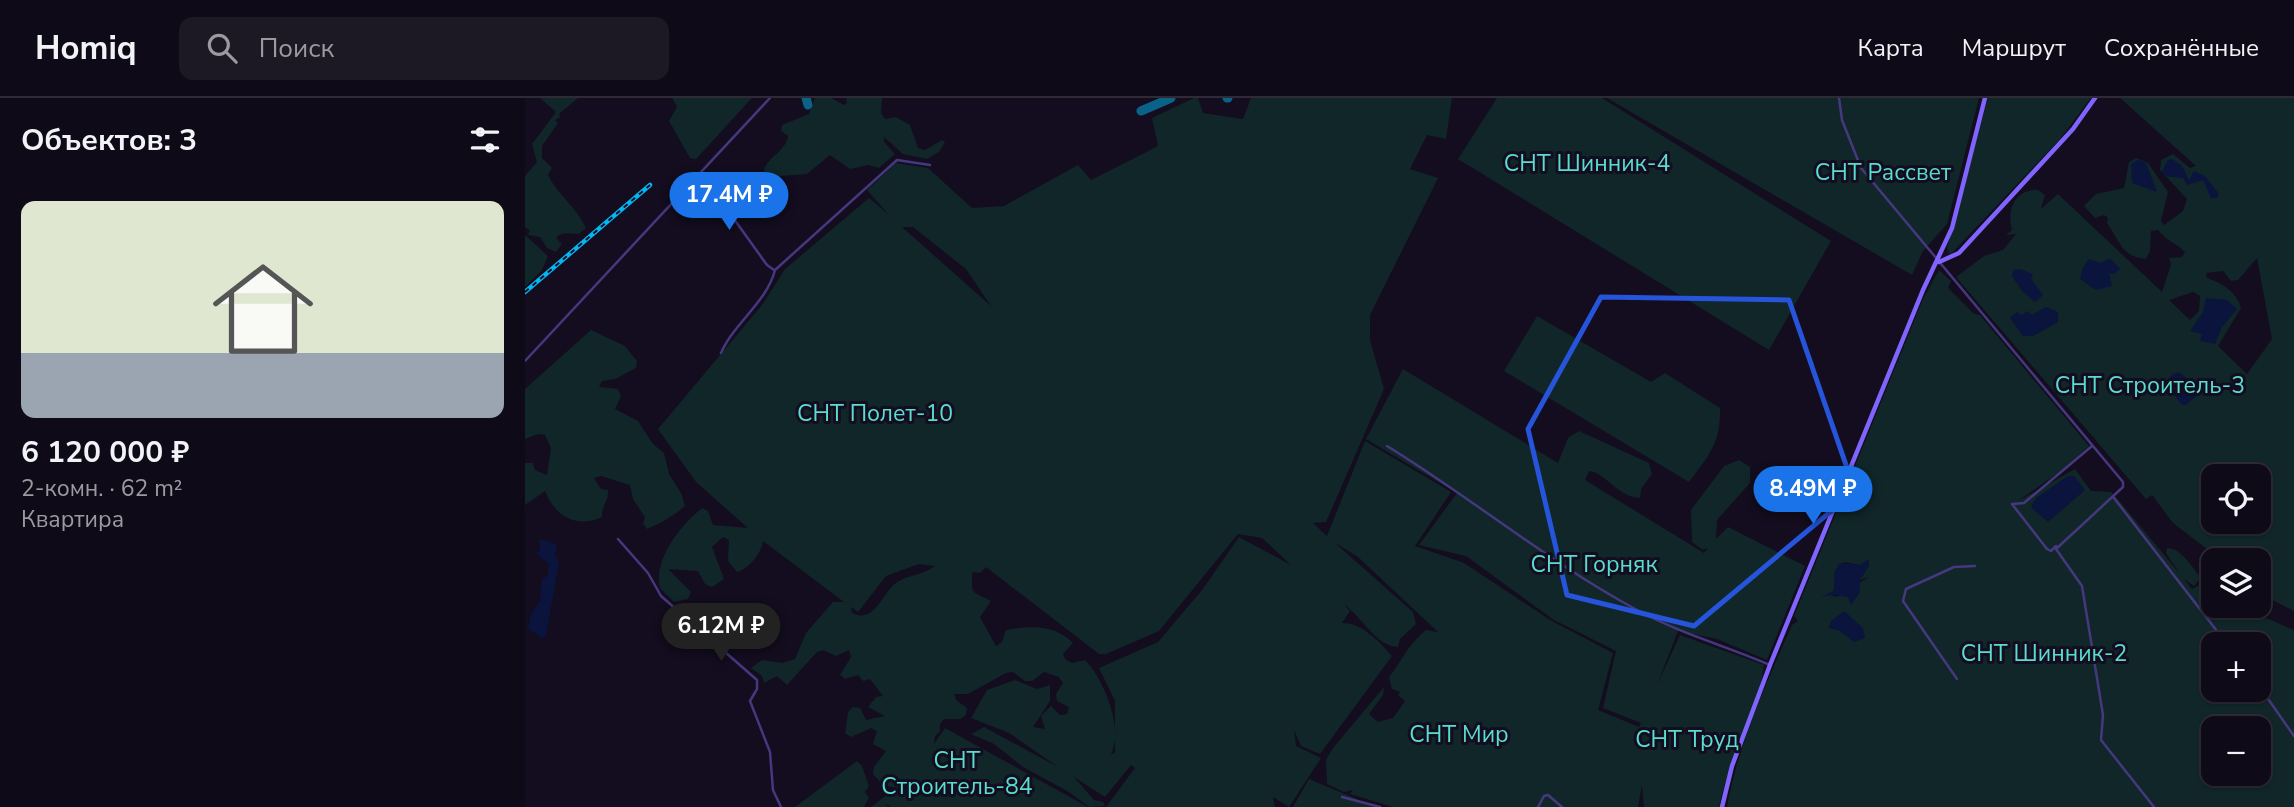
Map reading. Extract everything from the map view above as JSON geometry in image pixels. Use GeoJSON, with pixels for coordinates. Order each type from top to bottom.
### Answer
{"type":"FeatureCollection","features":[{"type":"Feature","properties":{"kind":"street"},"geometry":{"type":"LineString","coordinates":[[525,361],[770,98]]}},
{"type":"Feature","properties":{"kind":"street"},"geometry":{"type":"LineString","coordinates":[[1839,98],[1842,120],[1861,168],[2123,482],[2123,487],[2113,497],[2051,551],[2013,504],[2024,503],[2092,446]]}},
{"type":"Feature","properties":{"kind":"street"},"geometry":{"type":"LineString","coordinates":[[1722,807],[1732,766],[1770,665],[1923,290],[1952,228],[1985,98]]}},
{"type":"Feature","properties":{"kind":"street"},"geometry":{"type":"LineString","coordinates":[[1938,262],[1959,253],[2073,129],[2095,98]]}},
{"type":"Feature","properties":{"kind":"street"},"geometry":{"type":"LineString","coordinates":[[721,353],[727,339],[771,282],[775,270],[891,163],[903,159],[930,165]]}},
{"type":"Feature","properties":{"kind":"street"},"geometry":{"type":"LineString","coordinates":[[701,173],[767,265],[775,270]]}},
{"type":"Feature","properties":{"kind":"street"},"geometry":{"type":"LineString","coordinates":[[1387,446],[1456,490],[1535,549],[1635,609],[1770,665]]}},
{"type":"Feature","properties":{"kind":"street"},"geometry":{"type":"LineString","coordinates":[[2113,497],[2218,632]]}},
{"type":"Feature","properties":{"kind":"street"},"geometry":{"type":"LineString","coordinates":[[618,539],[648,573],[661,596],[757,680],[757,689],[750,701],[770,752],[773,790],[781,807]]}},
{"type":"Feature","properties":{"kind":"street"},"geometry":{"type":"LineString","coordinates":[[2057,545],[2057,553],[2082,586],[2089,615],[2104,719],[2101,740],[2154,807]]}},
{"type":"Feature","properties":{"kind":"street"},"geometry":{"type":"LineString","coordinates":[[1957,679],[1903,601],[1906,589],[1954,567],[1975,566]]}},
{"type":"Feature","properties":{"kind":"street"},"geometry":{"type":"LineString","coordinates":[[2270,702],[2294,736]]}},
{"type":"Feature","properties":{"kind":"street"},"geometry":{"type":"LineString","coordinates":[[1538,807],[1544,796],[1548,795],[1562,807]]}},
{"type":"Feature","properties":{"kind":"street"},"geometry":{"type":"LineString","coordinates":[[1342,797],[1380,807]]}},
{"type":"Feature","properties":{"kind":"highlighted area"},"geometry":{"type":"Polygon","coordinates":[[[1601,297],[1789,300],[1855,491],[1694,626],[1567,595],[1528,429],[1601,297]]]}},
{"type":"Feature","properties":{"kind":"green space"},"geometry":{"type":"Polygon","coordinates":[[[540,98],[578,98],[559,114],[560,117],[555,120],[558,123],[542,146],[542,158],[552,168],[548,175],[586,228],[579,234],[566,233],[556,238],[562,244],[556,252],[547,248],[540,237],[528,235],[530,231],[525,227],[525,176],[537,162],[532,144],[556,112],[540,98]]]}},
{"type":"Feature","properties":{"kind":"green space"},"geometry":{"type":"Polygon","coordinates":[[[672,98],[752,98],[696,159],[690,158],[669,121],[677,107],[672,98]]]}},
{"type":"Feature","properties":{"kind":"green space"},"geometry":{"type":"Polygon","coordinates":[[[815,98],[831,98],[844,105],[847,103],[846,98],[882,98],[881,113],[885,119],[896,117],[910,125],[918,148],[925,150],[942,140],[945,142],[939,152],[927,159],[903,154],[884,137],[884,142],[895,154],[879,168],[869,165],[850,169],[830,155],[807,174],[780,176],[777,179],[786,184],[785,189],[770,191],[764,169],[787,141],[788,136],[781,131],[782,125],[809,114],[815,98]]]}},
{"type":"Feature","properties":{"kind":"green space"},"geometry":{"type":"Polygon","coordinates":[[[1194,98],[1198,98],[1203,113],[1243,119],[1251,98],[1452,98],[1446,139],[1427,135],[1410,169],[1438,178],[1370,315],[1370,340],[1384,389],[1326,522],[1313,523],[1327,536],[1365,441],[1451,492],[1415,546],[1464,563],[1550,620],[1613,653],[1598,710],[1639,727],[1641,723],[1603,708],[1616,651],[1554,620],[1466,556],[1419,545],[1457,493],[1366,439],[1403,369],[1558,463],[1568,438],[1579,431],[1649,463],[1652,474],[1641,489],[1640,498],[1625,494],[1595,472],[1589,471],[1585,480],[1704,553],[1708,548],[1703,550],[1692,542],[1691,510],[1724,466],[1739,460],[1750,467],[1750,483],[1717,520],[1716,539],[1728,527],[1805,566],[1767,660],[1717,639],[1678,631],[1657,685],[1680,635],[1764,665],[1756,701],[1729,771],[1719,807],[1644,807],[1642,785],[1638,807],[1393,807],[1350,794],[1353,790],[1344,792],[1327,784],[1326,760],[1333,748],[1384,687],[1383,695],[1369,714],[1378,722],[1393,718],[1405,701],[1398,695],[1400,692],[1392,689],[1389,677],[1420,635],[1426,630],[1438,632],[1358,557],[1334,542],[1413,612],[1416,624],[1400,639],[1398,647],[1390,646],[1344,605],[1350,611],[1342,623],[1363,629],[1392,656],[1320,754],[1301,746],[1294,730],[1296,746],[1321,758],[1289,807],[1273,797],[1275,807],[1106,807],[1135,768],[1131,765],[1105,797],[1074,777],[1094,800],[1103,802],[1105,806],[1089,807],[1069,792],[1023,767],[994,744],[971,734],[984,727],[1058,767],[1009,733],[971,718],[987,690],[1015,680],[1037,689],[1050,685],[1050,701],[1033,727],[1045,729],[1041,716],[1051,706],[1060,715],[1067,714],[1069,707],[1057,701],[1056,694],[1063,683],[1059,677],[1044,672],[1032,681],[1025,681],[1013,672],[1006,673],[968,694],[954,694],[956,700],[967,708],[966,715],[960,719],[944,719],[934,744],[945,728],[1088,807],[891,807],[886,804],[888,807],[871,807],[896,788],[883,785],[873,774],[874,767],[886,751],[873,744],[877,731],[871,728],[851,737],[845,733],[848,712],[853,707],[860,708],[866,720],[885,716],[868,707],[876,697],[883,696],[870,679],[863,681],[858,675],[845,679],[840,675],[851,657],[849,650],[836,656],[823,650],[817,652],[787,685],[777,676],[764,683],[762,676],[751,668],[762,660],[782,663],[795,659],[806,633],[833,602],[844,602],[763,541],[754,560],[737,572],[728,561],[729,540],[723,537],[712,547],[724,579],[712,587],[705,584],[698,571],[668,569],[691,592],[688,599],[674,602],[660,588],[659,577],[665,554],[678,533],[702,508],[708,511],[713,525],[748,528],[696,482],[658,429],[762,305],[785,269],[869,198],[888,214],[867,190],[896,163],[928,168],[972,208],[1004,206],[1078,165],[1091,180],[1158,146],[1152,118],[1194,98]],[[902,227],[991,306],[966,269],[913,227],[902,227]],[[1238,534],[1159,631],[1106,654],[1099,654],[986,567],[980,573],[972,572],[973,591],[991,601],[980,617],[996,646],[1002,642],[1006,630],[1033,627],[1058,632],[1073,643],[1063,654],[1066,660],[1072,663],[1085,660],[1099,679],[1110,705],[1115,731],[1115,701],[1099,668],[1158,642],[1202,590],[1239,537],[1291,565],[1262,538],[1238,534]],[[919,564],[886,576],[858,612],[851,607],[852,613],[867,614],[893,585],[935,566],[919,564]]]}},
{"type":"Feature","properties":{"kind":"green space","name":"СНТ Шинник-4"},"geometry":{"type":"Polygon","coordinates":[[[1497,98],[1602,98],[1831,241],[1769,350],[1458,159],[1497,98]]]}},
{"type":"Feature","properties":{"kind":"green space","name":"СНТ Рассвет"},"geometry":{"type":"Polygon","coordinates":[[[1607,98],[1979,98],[1947,224],[1923,251],[1912,275],[1607,98]]]}},
{"type":"Feature","properties":{"kind":"green space"},"geometry":{"type":"Polygon","coordinates":[[[1988,98],[2091,98],[2060,139],[1950,255],[1947,248],[1988,98]]]}},
{"type":"Feature","properties":{"kind":"green space","name":"СНТ Строитель-3"},"geometry":{"type":"Polygon","coordinates":[[[2120,98],[2294,98],[2294,611],[2271,599],[2271,548],[2206,548],[2173,523],[2152,495],[2146,499],[1956,277],[1984,256],[2003,250],[2016,234],[2006,235],[2012,230],[2010,215],[2015,202],[2024,193],[2038,190],[2045,195],[2041,209],[2058,194],[2162,292],[2171,265],[2169,258],[2182,257],[2185,252],[2158,230],[2151,231],[2150,251],[2146,259],[2131,255],[2118,242],[2107,223],[2108,218],[2104,215],[2095,218],[2084,206],[2096,194],[2124,188],[2129,162],[2136,158],[2148,163],[2168,192],[2161,221],[2164,225],[2183,211],[2187,199],[2160,170],[2161,160],[2173,154],[2190,168],[2196,166],[2120,98]],[[2257,258],[2238,280],[2231,281],[2223,271],[2206,273],[2207,278],[2228,289],[2239,302],[2241,308],[2218,346],[2247,374],[2272,339],[2257,258]],[[2193,292],[2169,300],[2190,320],[2199,311],[2200,296],[2193,292]]]}},
{"type":"Feature","properties":{"kind":"green space"},"geometry":{"type":"Polygon","coordinates":[[[525,235],[548,256],[542,270],[525,287],[525,235]]]}},
{"type":"Feature","properties":{"kind":"green space","name":"СНТ Шинник-2"},"geometry":{"type":"Polygon","coordinates":[[[1939,270],[1951,281],[1948,288],[1973,313],[1980,315],[2089,446],[2065,468],[2018,501],[2075,469],[2091,491],[2111,492],[2116,497],[2180,574],[2166,553],[2167,548],[2177,551],[2186,559],[2201,578],[2194,586],[2184,579],[2192,589],[2201,584],[2201,618],[2266,618],[2294,630],[2294,807],[1727,807],[1738,760],[1754,714],[1792,625],[1798,621],[1794,616],[1923,299],[1939,270]],[[1869,560],[1860,565],[1844,562],[1835,571],[1834,591],[1828,594],[1836,597],[1869,577],[1860,580],[1869,560]]]}},
{"type":"Feature","properties":{"kind":"green space"},"geometry":{"type":"Polygon","coordinates":[[[1537,316],[1651,382],[1665,373],[1720,408],[1716,440],[1689,482],[1504,371],[1537,316]]]}},
{"type":"Feature","properties":{"kind":"green space"},"geometry":{"type":"Polygon","coordinates":[[[591,330],[625,346],[637,361],[636,368],[615,379],[602,381],[599,387],[618,389],[621,396],[615,409],[638,421],[653,444],[664,453],[669,474],[681,493],[685,506],[647,529],[643,524],[645,517],[633,499],[630,485],[601,476],[594,478],[601,489],[608,490],[602,517],[584,522],[568,518],[554,507],[545,491],[525,505],[525,463],[533,463],[535,470],[547,475],[551,448],[545,435],[538,434],[525,439],[525,389],[591,330]]]}},
{"type":"Feature","properties":{"kind":"green space"},"geometry":{"type":"Polygon","coordinates":[[[857,761],[862,766],[869,786],[865,792],[869,798],[864,807],[795,807],[857,761]]]}},
{"type":"Feature","properties":{"kind":"green space"},"geometry":{"type":"Polygon","coordinates":[[[1309,779],[1376,807],[1293,807],[1309,779]]]}},
{"type":"Feature","properties":{"kind":"water"},"geometry":{"type":"Polygon","coordinates":[[[2172,159],[2182,166],[2189,180],[2194,171],[2205,176],[2219,194],[2217,198],[2211,198],[2203,180],[2187,185],[2183,178],[2164,176],[2162,171],[2168,160],[2172,159]]]}},
{"type":"Feature","properties":{"kind":"water"},"geometry":{"type":"Polygon","coordinates":[[[2138,160],[2146,163],[2157,192],[2132,183],[2131,164],[2138,160]]]}},
{"type":"Feature","properties":{"kind":"water"},"geometry":{"type":"Polygon","coordinates":[[[2110,258],[2120,269],[2114,274],[2109,273],[2112,286],[2096,290],[2080,279],[2082,269],[2089,259],[2101,263],[2110,258]]]}},
{"type":"Feature","properties":{"kind":"water"},"geometry":{"type":"Polygon","coordinates":[[[2020,269],[2033,274],[2031,279],[2043,295],[2035,302],[2022,291],[2012,276],[2013,270],[2020,269]]]}},
{"type":"Feature","properties":{"kind":"water"},"geometry":{"type":"Polygon","coordinates":[[[2206,298],[2227,300],[2237,309],[2222,327],[2215,344],[2200,341],[2202,334],[2190,331],[2203,312],[2206,298]]]}},
{"type":"Feature","properties":{"kind":"water"},"geometry":{"type":"Polygon","coordinates":[[[2046,307],[2058,312],[2058,322],[2033,336],[2023,336],[2010,318],[2017,312],[2022,315],[2027,311],[2032,315],[2046,307]]]}},
{"type":"Feature","properties":{"kind":"water"},"geometry":{"type":"Polygon","coordinates":[[[2179,372],[2189,380],[2196,396],[2186,405],[2182,405],[2165,382],[2179,372]]]}},
{"type":"Feature","properties":{"kind":"water"},"geometry":{"type":"Polygon","coordinates":[[[2068,476],[2074,476],[2085,490],[2048,522],[2031,507],[2036,498],[2068,476]]]}},
{"type":"Feature","properties":{"kind":"water"},"geometry":{"type":"Polygon","coordinates":[[[539,539],[557,544],[555,555],[559,563],[546,636],[541,638],[528,628],[531,614],[540,601],[542,579],[547,576],[549,564],[536,554],[540,550],[539,539]]]}},
{"type":"Feature","properties":{"kind":"water"},"geometry":{"type":"Polygon","coordinates":[[[1869,559],[1869,566],[1860,580],[1860,592],[1851,605],[1848,597],[1821,597],[1834,591],[1835,571],[1840,563],[1860,565],[1869,559]]]}},
{"type":"Feature","properties":{"kind":"water"},"geometry":{"type":"Polygon","coordinates":[[[1844,611],[1863,628],[1865,638],[1854,642],[1840,631],[1829,628],[1831,621],[1844,611]]]}},
{"type":"Feature","properties":{"kind":"taxiway"},"geometry":{"type":"LineString","coordinates":[[806,98],[808,105]]}},
{"type":"Feature","properties":{"kind":"taxiway"},"geometry":{"type":"LineString","coordinates":[[1141,111],[1171,98]]}},
{"type":"Feature","properties":{"kind":"railway"},"geometry":{"type":"LineString","coordinates":[[525,292],[650,185]]}},
{"type":"Feature","properties":{"kind":"park label","name":"СНТ Полет-10"},"geometry":{"type":"Point","coordinates":[875,413]}},
{"type":"Feature","properties":{"kind":"park label","name":"СНТ Горняк"},"geometry":{"type":"Point","coordinates":[1594,564]}},
{"type":"Feature","properties":{"kind":"park label","name":"СНТ Мир"},"geometry":{"type":"Point","coordinates":[1459,734]}},
{"type":"Feature","properties":{"kind":"park label","name":"СНТ Труд"},"geometry":{"type":"Point","coordinates":[1687,739]}},
{"type":"Feature","properties":{"kind":"park label","name":"СНТ Строитель-84"},"geometry":{"type":"Point","coordinates":[957,773]}}]}
